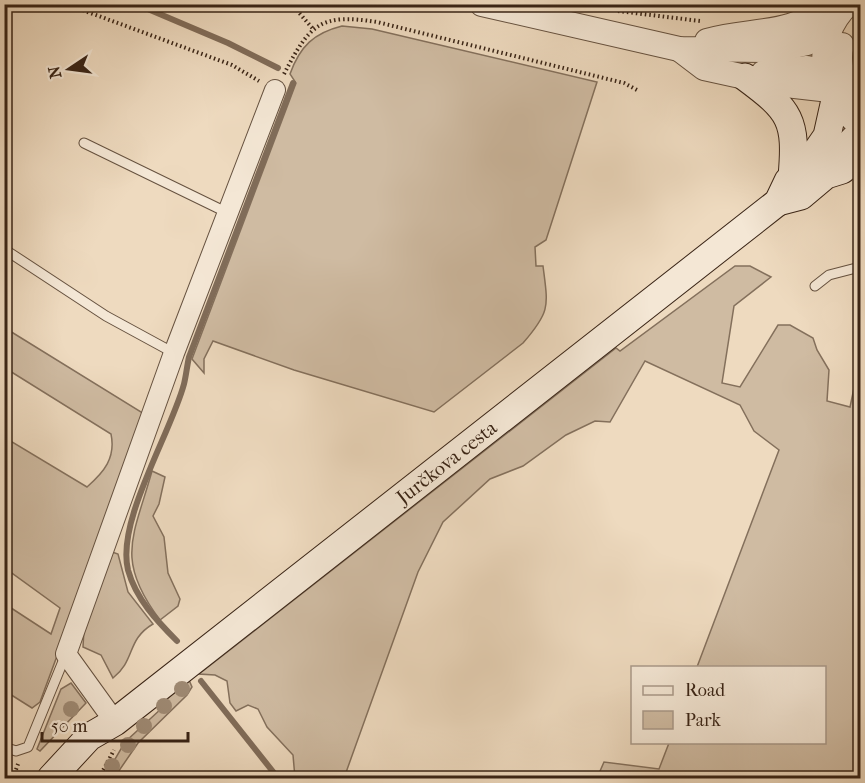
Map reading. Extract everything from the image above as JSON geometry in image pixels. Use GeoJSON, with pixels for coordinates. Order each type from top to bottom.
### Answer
{"type":"FeatureCollection","features":[{"type":"Feature","properties":{"kind":"main road","name":"Jurčkova cesta"},"geometry":{"type":"LineString","coordinates":[[745,77],[779,104],[791,126],[795,143],[792,177]]}},
{"type":"Feature","properties":{"kind":"main road","name":"Jurčkova cesta"},"geometry":{"type":"LineString","coordinates":[[51,778],[89,737],[116,722],[778,202],[792,177],[818,149],[827,135],[839,88]]}},
{"type":"Feature","properties":{"kind":"main road","name":"Jurčkova cesta"},"geometry":{"type":"LineString","coordinates":[[826,175],[832,161],[861,133]]}},
{"type":"Feature","properties":{"kind":"main road","name":"Jurčkova cesta"},"geometry":{"type":"LineString","coordinates":[[778,202],[801,196],[826,175],[842,170],[861,155]]}},
{"type":"Feature","properties":{"kind":"main road","name":"Jurčkova cesta"},"geometry":{"type":"LineString","coordinates":[[69,778],[98,747],[116,722]]}},
{"type":"Feature","properties":{"kind":"street"},"geometry":{"type":"LineString","coordinates":[[482,4],[679,50],[776,50],[807,43],[829,31]]}},
{"type":"Feature","properties":{"kind":"street"},"geometry":{"type":"LineString","coordinates":[[679,50],[730,33],[791,27],[807,21],[826,4]]}},
{"type":"Feature","properties":{"kind":"street"},"geometry":{"type":"LineString","coordinates":[[849,4],[829,31],[824,50],[839,88],[861,124]]}},
{"type":"Feature","properties":{"kind":"street"},"geometry":{"type":"LineString","coordinates":[[839,88],[843,39],[861,15]]}},
{"type":"Feature","properties":{"kind":"street"},"geometry":{"type":"LineString","coordinates":[[679,50],[704,68],[745,77],[839,88]]}},
{"type":"Feature","properties":{"kind":"street"},"geometry":{"type":"LineString","coordinates":[[116,722],[66,654],[174,353],[275,90]]}},
{"type":"Feature","properties":{"kind":"lane"},"geometry":{"type":"LineString","coordinates":[[84,143],[228,213]]}},
{"type":"Feature","properties":{"kind":"lane"},"geometry":{"type":"LineString","coordinates":[[4,249],[106,316],[174,353]]}},
{"type":"Feature","properties":{"kind":"lane"},"geometry":{"type":"LineString","coordinates":[[815,286],[829,275],[861,267]]}},
{"type":"Feature","properties":{"kind":"lane"},"geometry":{"type":"LineString","coordinates":[[4,747],[16,751],[28,747],[66,654]]}},
{"type":"Feature","properties":{"kind":"path"},"geometry":{"type":"LineString","coordinates":[[66,4],[232,65],[275,90],[299,45],[328,20],[345,17],[377,22],[624,83],[639,91]]}},
{"type":"Feature","properties":{"kind":"path"},"geometry":{"type":"LineString","coordinates":[[279,4],[295,8],[314,30]]}},
{"type":"Feature","properties":{"kind":"path"},"geometry":{"type":"LineString","coordinates":[[606,9],[707,21]]}},
{"type":"Feature","properties":{"kind":"green space"},"geometry":{"type":"Polygon","coordinates":[[[342,26],[372,29],[597,82],[546,240],[535,247],[536,266],[543,266],[545,279],[546,300],[543,315],[523,343],[434,412],[294,370],[213,341],[204,359],[204,373],[192,359],[296,83],[290,74],[294,64],[309,42],[323,33],[342,26]]]}},
{"type":"Feature","properties":{"kind":"green space"},"geometry":{"type":"Polygon","coordinates":[[[735,266],[750,266],[771,277],[734,306],[722,383],[740,387],[778,325],[790,325],[813,338],[829,370],[827,401],[850,407],[860,360],[860,778],[597,778],[604,762],[659,769],[669,744],[826,744],[826,666],[697,666],[779,450],[754,431],[740,405],[645,361],[610,422],[595,421],[566,435],[523,466],[490,479],[443,522],[418,572],[344,778],[295,778],[293,755],[267,727],[258,709],[248,705],[236,711],[230,703],[227,681],[215,675],[199,674],[616,348],[620,351],[735,266]]]}},
{"type":"Feature","properties":{"kind":"green space"},"geometry":{"type":"Polygon","coordinates":[[[5,328],[146,415],[40,702],[32,708],[5,691],[5,604],[51,634],[60,608],[5,568],[4,437],[87,487],[99,476],[107,464],[112,443],[111,434],[5,368],[5,328]]]}},
{"type":"Feature","properties":{"kind":"green space"},"geometry":{"type":"Polygon","coordinates":[[[152,471],[165,477],[159,504],[153,516],[164,537],[168,573],[180,599],[178,606],[160,620],[137,580],[132,547],[134,531],[152,471]]]}},
{"type":"Feature","properties":{"kind":"green space"},"geometry":{"type":"Polygon","coordinates":[[[112,552],[118,554],[128,592],[153,624],[144,630],[125,664],[113,678],[101,655],[83,647],[84,629],[112,552]]]}},
{"type":"Feature","properties":{"kind":"green space"},"geometry":{"type":"Polygon","coordinates":[[[189,680],[192,687],[187,695],[138,743],[114,778],[104,778],[125,742],[162,708],[160,705],[189,680]]]}},
{"type":"Feature","properties":{"kind":"green space"},"geometry":{"type":"Polygon","coordinates":[[[71,683],[86,703],[40,751],[37,749],[61,689],[71,683]]]}},
{"type":"Feature","properties":{"kind":"waterway"},"geometry":{"type":"LineString","coordinates":[[136,4],[228,43],[278,68]]}},
{"type":"Feature","properties":{"kind":"waterway"},"geometry":{"type":"LineString","coordinates":[[177,641],[148,609],[136,591],[128,570],[126,550],[130,527],[137,503],[184,384],[189,357],[293,83]]}},
{"type":"Feature","properties":{"kind":"waterway"},"geometry":{"type":"LineString","coordinates":[[201,681],[278,778]]}}]}
